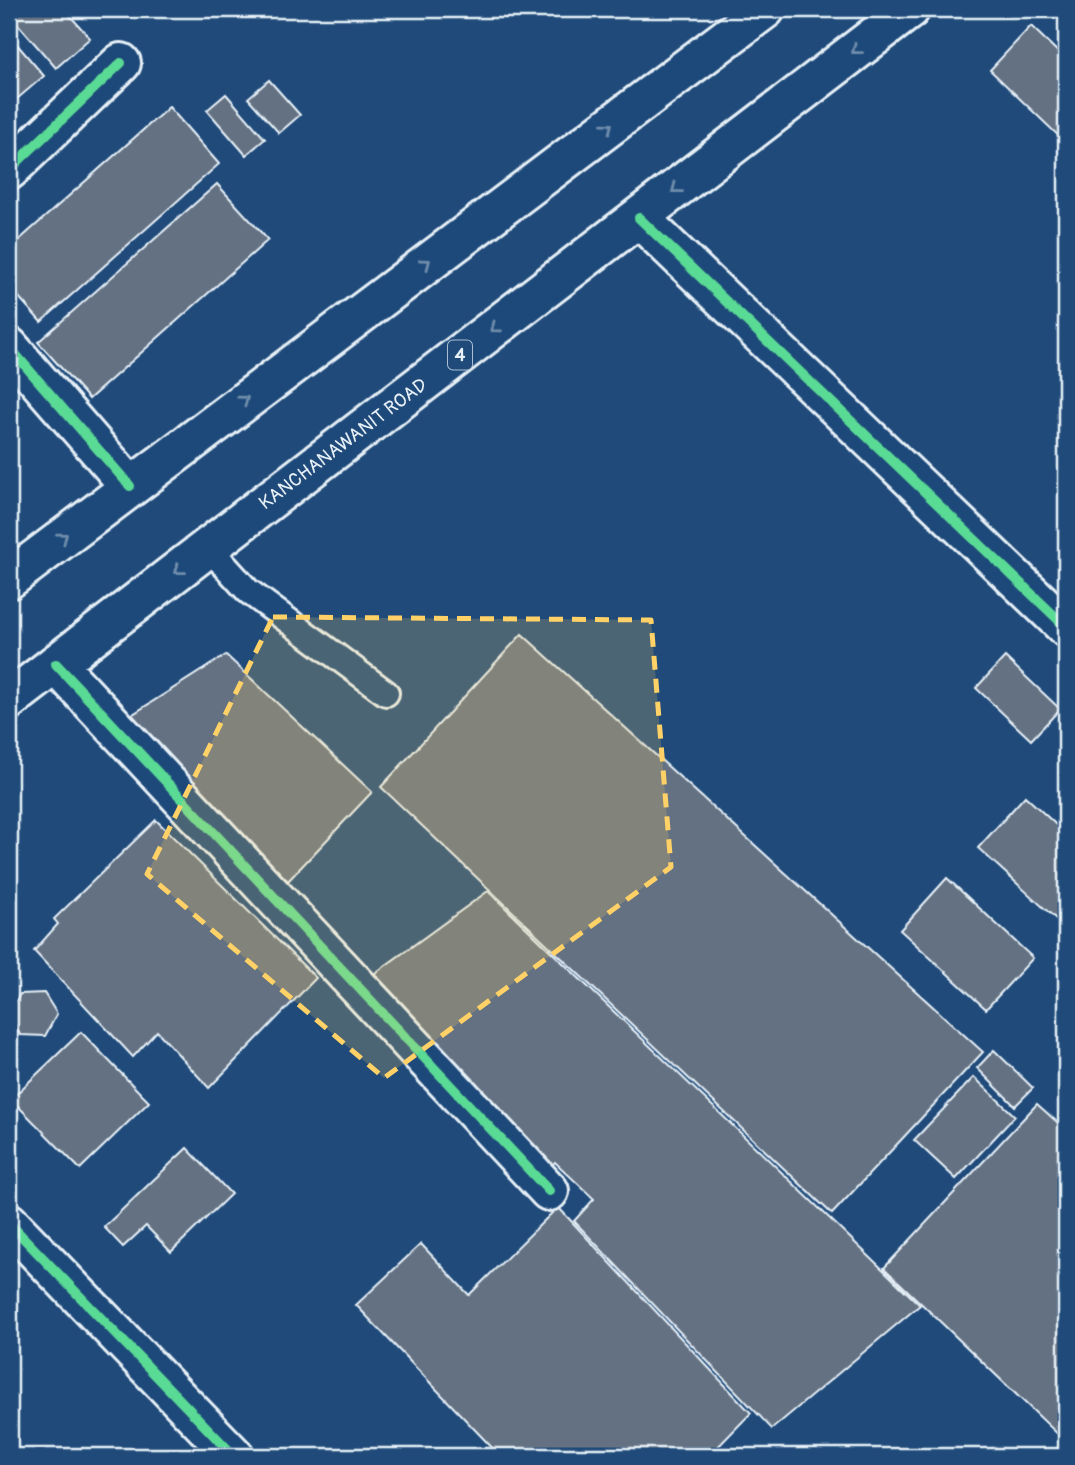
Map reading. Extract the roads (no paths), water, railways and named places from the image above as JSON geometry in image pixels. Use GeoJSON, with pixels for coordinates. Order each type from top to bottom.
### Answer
{"type":"FeatureCollection","features":[{"type":"Feature","properties":{"kind":"main road"},"geometry":{"type":"LineString","coordinates":[[9,579],[765,9]]}},
{"type":"Feature","properties":{"kind":"main road","name":"KANCHANAWANIT ROAD"},"geometry":{"type":"LineString","coordinates":[[9,700],[911,9]]}},
{"type":"Feature","properties":{"kind":"main road"},"geometry":{"type":"LineString","coordinates":[[9,170],[121,63]]}},
{"type":"Feature","properties":{"kind":"main road"},"geometry":{"type":"LineString","coordinates":[[639,218],[1066,627]]}},
{"type":"Feature","properties":{"kind":"main road"},"geometry":{"type":"LineString","coordinates":[[9,347],[130,486]]}},
{"type":"Feature","properties":{"kind":"main road"},"geometry":{"type":"LineString","coordinates":[[56,664],[549,1191]]}},
{"type":"Feature","properties":{"kind":"main road"},"geometry":{"type":"LineString","coordinates":[[9,1223],[234,1456]]}},
{"type":"Feature","properties":{"kind":"lane"},"geometry":{"type":"LineString","coordinates":[[208,547],[248,591],[386,692]]}}]}
